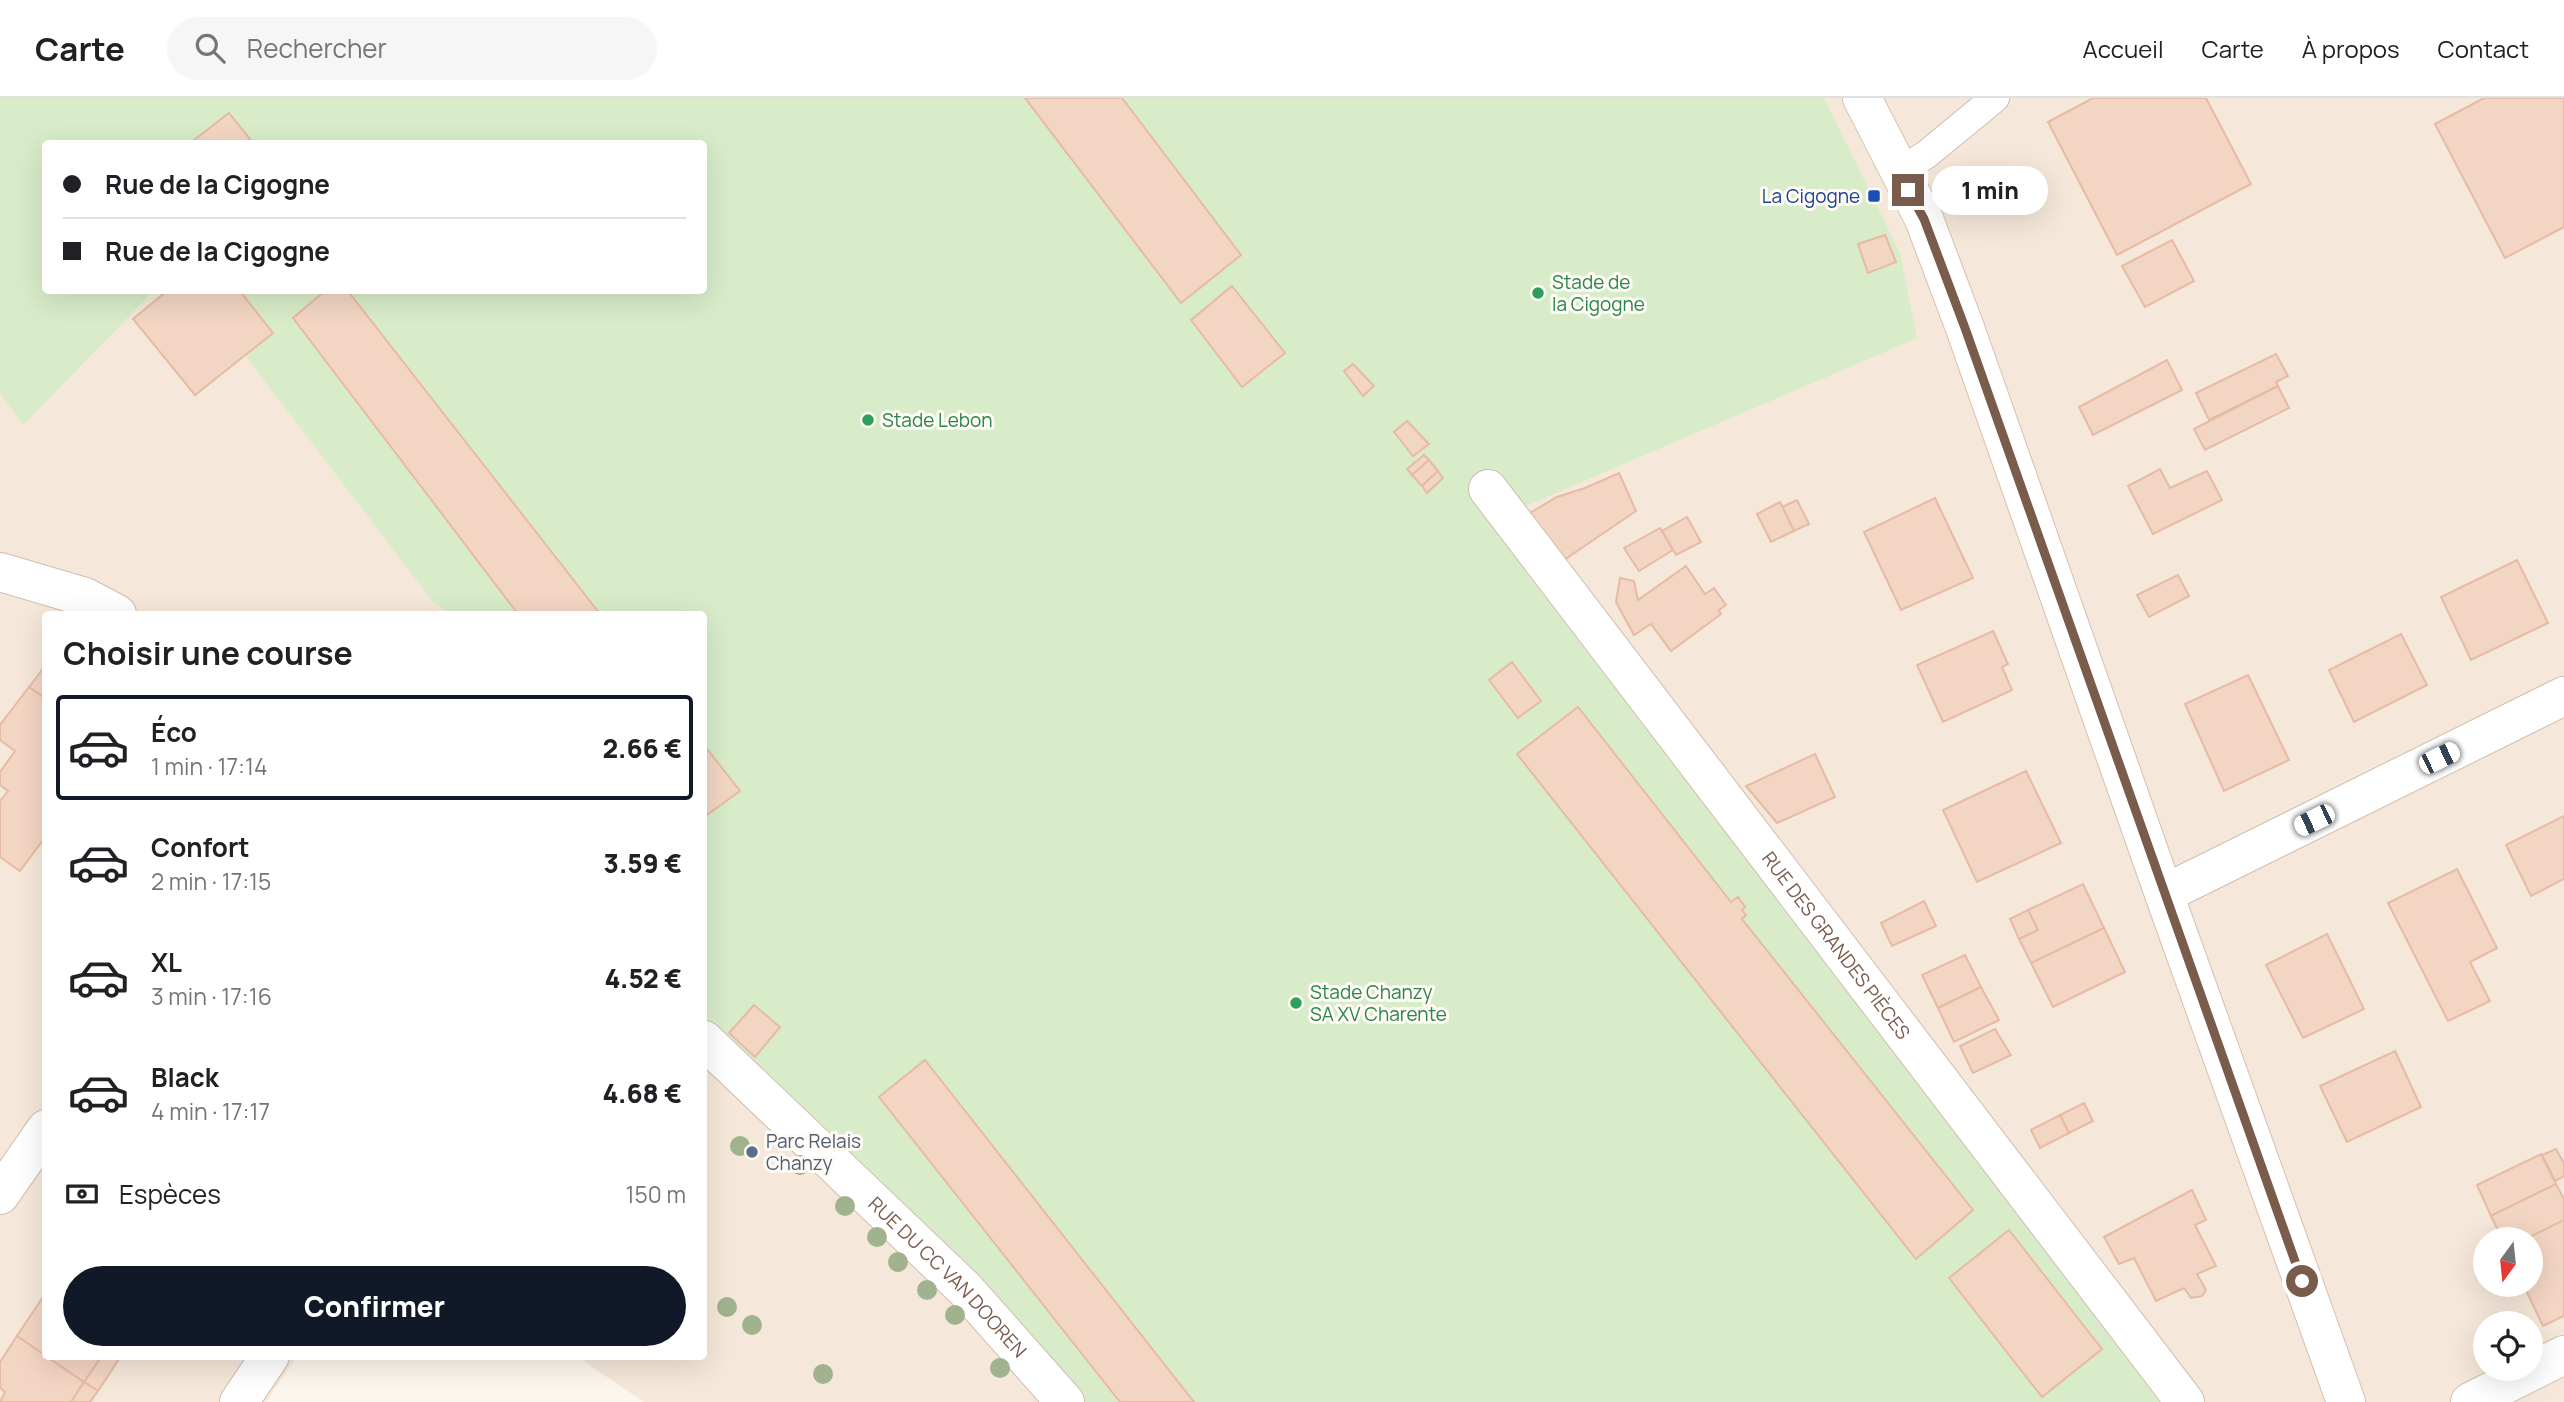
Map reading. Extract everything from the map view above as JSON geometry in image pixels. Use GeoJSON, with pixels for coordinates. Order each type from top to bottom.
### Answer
{"type":"FeatureCollection","features":[{"type":"Feature","properties":{"kind":"street"},"geometry":{"type":"LineString","coordinates":[[1862,98],[1924,219],[1965,328],[2346,1402]]}},
{"type":"Feature","properties":{"kind":"street","name":"RUE DES GRANDES PIÈCES"},"geometry":{"type":"LineString","coordinates":[[1488,489],[2185,1402]]}},
{"type":"Feature","properties":{"kind":"street"},"geometry":{"type":"LineString","coordinates":[[0,572],[85,597],[111,611]]}},
{"type":"Feature","properties":{"kind":"street"},"geometry":{"type":"LineString","coordinates":[[2164,894],[2564,696]]}},
{"type":"Feature","properties":{"kind":"street","name":"RUE DU CC VAN DOOREN"},"geometry":{"type":"LineString","coordinates":[[707,1043],[965,1289],[1065,1402]]}},
{"type":"Feature","properties":{"kind":"street"},"geometry":{"type":"LineString","coordinates":[[0,1195],[42,1135]]}},
{"type":"Feature","properties":{"kind":"street"},"geometry":{"type":"LineString","coordinates":[[2470,1402],[2564,1355]]}},
{"type":"Feature","properties":{"kind":"street"},"geometry":{"type":"LineString","coordinates":[[240,1402],[267,1360]]}},
{"type":"Feature","properties":{"kind":"lane"},"geometry":{"type":"LineString","coordinates":[[1899,172],[1927,154],[1995,98]]}},
{"type":"Feature","properties":{"kind":"shaded area"},"geometry":{"type":"Polygon","coordinates":[[[0,98],[2564,98],[2564,1402],[644,1402],[582,1360],[707,1360],[707,611],[42,611],[42,1360],[294,1360],[266,1402],[0,1402],[0,98]]]}},
{"type":"Feature","properties":{"kind":"green space"},"geometry":{"type":"Polygon","coordinates":[[[0,98],[1824,98],[1900,253],[1917,338],[1493,520],[2160,1402],[1069,1402],[707,1031],[707,611],[446,611],[433,602],[198,294],[707,294],[707,140],[42,140],[42,294],[151,294],[23,425],[0,393],[0,98]]]}},
{"type":"Feature","properties":{"kind":"building"},"geometry":{"type":"Polygon","coordinates":[[[1025,98],[1122,98],[1241,255],[1181,303],[1025,98]]]}},
{"type":"Feature","properties":{"kind":"building"},"geometry":{"type":"Polygon","coordinates":[[[2093,98],[2206,98],[2251,184],[2117,255],[2048,122],[2093,98]]]}},
{"type":"Feature","properties":{"kind":"building"},"geometry":{"type":"Polygon","coordinates":[[[2484,98],[2564,98],[2564,227],[2505,258],[2435,124],[2484,98]]]}},
{"type":"Feature","properties":{"kind":"building"},"geometry":{"type":"Polygon","coordinates":[[[229,113],[250,139],[249,140],[194,140],[229,113]]]}},
{"type":"Feature","properties":{"kind":"building"},"geometry":{"type":"Polygon","coordinates":[[[1885,235],[1896,262],[1868,273],[1858,244],[1885,235]]]}},
{"type":"Feature","properties":{"kind":"building"},"geometry":{"type":"Polygon","coordinates":[[[2172,240],[2194,281],[2145,307],[2122,266],[2172,240]]]}},
{"type":"Feature","properties":{"kind":"building"},"geometry":{"type":"Polygon","coordinates":[[[1232,286],[1285,353],[1242,387],[1191,320],[1232,286]]]}},
{"type":"Feature","properties":{"kind":"building"},"geometry":{"type":"Polygon","coordinates":[[[163,294],[242,294],[273,333],[195,395],[133,319],[163,294]]]}},
{"type":"Feature","properties":{"kind":"building"},"geometry":{"type":"Polygon","coordinates":[[[321,294],[350,294],[598,611],[516,611],[293,318],[321,294]]]}},
{"type":"Feature","properties":{"kind":"building"},"geometry":{"type":"Polygon","coordinates":[[[2276,354],[2288,376],[2276,382],[2278,386],[2209,420],[2196,393],[2276,354]]]}},
{"type":"Feature","properties":{"kind":"building"},"geometry":{"type":"Polygon","coordinates":[[[2167,360],[2182,390],[2093,435],[2079,407],[2167,360]]]}},
{"type":"Feature","properties":{"kind":"building"},"geometry":{"type":"Polygon","coordinates":[[[1353,364],[1374,386],[1363,396],[1344,371],[1353,364]]]}},
{"type":"Feature","properties":{"kind":"building"},"geometry":{"type":"Polygon","coordinates":[[[2278,386],[2289,408],[2205,450],[2194,429],[2278,386]]]}},
{"type":"Feature","properties":{"kind":"building"},"geometry":{"type":"Polygon","coordinates":[[[1407,421],[1429,444],[1413,456],[1394,432],[1407,421]]]}},
{"type":"Feature","properties":{"kind":"building"},"geometry":{"type":"Polygon","coordinates":[[[1424,455],[1429,460],[1412,475],[1407,469],[1424,455]]]}},
{"type":"Feature","properties":{"kind":"building"},"geometry":{"type":"Polygon","coordinates":[[[1429,460],[1438,471],[1422,486],[1412,475],[1429,460]]]}},
{"type":"Feature","properties":{"kind":"building"},"geometry":{"type":"Polygon","coordinates":[[[2160,469],[2170,488],[2207,471],[2222,500],[2153,534],[2128,486],[2160,469]]]}},
{"type":"Feature","properties":{"kind":"building"},"geometry":{"type":"Polygon","coordinates":[[[1438,471],[1443,478],[1427,493],[1422,486],[1438,471]]]}},
{"type":"Feature","properties":{"kind":"building"},"geometry":{"type":"Polygon","coordinates":[[[1619,473],[1636,511],[1561,562],[1528,514],[1557,497],[1619,473]]]}},
{"type":"Feature","properties":{"kind":"building"},"geometry":{"type":"Polygon","coordinates":[[[1935,498],[1973,578],[1901,610],[1864,532],[1935,498]]]}},
{"type":"Feature","properties":{"kind":"building"},"geometry":{"type":"Polygon","coordinates":[[[1797,500],[1809,524],[1794,531],[1782,507],[1797,500]]]}},
{"type":"Feature","properties":{"kind":"building"},"geometry":{"type":"Polygon","coordinates":[[[1780,502],[1794,531],[1771,542],[1757,514],[1780,502]]]}},
{"type":"Feature","properties":{"kind":"building"},"geometry":{"type":"Polygon","coordinates":[[[1687,517],[1701,542],[1676,555],[1662,531],[1687,517]]]}},
{"type":"Feature","properties":{"kind":"building"},"geometry":{"type":"Polygon","coordinates":[[[1660,528],[1673,550],[1639,571],[1624,548],[1660,528]]]}},
{"type":"Feature","properties":{"kind":"building"},"geometry":{"type":"Polygon","coordinates":[[[2517,560],[2548,623],[2471,660],[2441,597],[2517,560]]]}},
{"type":"Feature","properties":{"kind":"building"},"geometry":{"type":"Polygon","coordinates":[[[1686,566],[1705,594],[1714,588],[1726,605],[1719,610],[1721,614],[1671,651],[1651,624],[1634,635],[1616,602],[1620,578],[1634,581],[1638,600],[1686,566]]]}},
{"type":"Feature","properties":{"kind":"building"},"geometry":{"type":"Polygon","coordinates":[[[2178,575],[2189,596],[2149,617],[2137,595],[2178,575]]]}},
{"type":"Feature","properties":{"kind":"building"},"geometry":{"type":"Polygon","coordinates":[[[1993,631],[2008,664],[2002,667],[2012,690],[1943,722],[1917,665],[1993,631]]]}},
{"type":"Feature","properties":{"kind":"building"},"geometry":{"type":"Polygon","coordinates":[[[2401,634],[2427,685],[2354,722],[2329,670],[2401,634]]]}},
{"type":"Feature","properties":{"kind":"building"},"geometry":{"type":"Polygon","coordinates":[[[1512,662],[1541,701],[1518,718],[1489,680],[1512,662]]]}},
{"type":"Feature","properties":{"kind":"building"},"geometry":{"type":"Polygon","coordinates":[[[42,670],[42,696],[29,687],[42,670]]]}},
{"type":"Feature","properties":{"kind":"building"},"geometry":{"type":"Polygon","coordinates":[[[2248,675],[2289,760],[2224,791],[2185,704],[2248,675]]]}},
{"type":"Feature","properties":{"kind":"building"},"geometry":{"type":"Polygon","coordinates":[[[29,687],[42,696],[42,841],[20,871],[0,857],[0,801],[8,791],[0,785],[0,772],[15,751],[0,740],[0,725],[29,687]]]}},
{"type":"Feature","properties":{"kind":"building"},"geometry":{"type":"Polygon","coordinates":[[[1578,707],[1731,902],[1738,897],[1745,907],[1742,910],[1746,915],[1742,919],[1973,1210],[1916,1259],[1517,754],[1578,707]]]}},
{"type":"Feature","properties":{"kind":"building"},"geometry":{"type":"Polygon","coordinates":[[[707,749],[740,791],[707,815],[707,749]]]}},
{"type":"Feature","properties":{"kind":"building"},"geometry":{"type":"Polygon","coordinates":[[[1815,754],[1835,797],[1777,823],[1746,786],[1815,754]]]}},
{"type":"Feature","properties":{"kind":"building"},"geometry":{"type":"Polygon","coordinates":[[[2026,771],[2061,843],[1977,882],[1943,810],[2026,771]]]}},
{"type":"Feature","properties":{"kind":"building"},"geometry":{"type":"Polygon","coordinates":[[[2564,816],[2564,879],[2531,896],[2506,845],[2564,816]]]}},
{"type":"Feature","properties":{"kind":"building"},"geometry":{"type":"Polygon","coordinates":[[[2457,869],[2497,948],[2470,962],[2490,1001],[2448,1021],[2388,903],[2457,869]]]}},
{"type":"Feature","properties":{"kind":"building"},"geometry":{"type":"Polygon","coordinates":[[[2083,884],[2104,928],[2031,963],[2019,939],[2038,930],[2028,910],[2083,884]]]}},
{"type":"Feature","properties":{"kind":"building"},"geometry":{"type":"Polygon","coordinates":[[[1924,901],[1936,926],[1892,946],[1881,923],[1924,901]]]}},
{"type":"Feature","properties":{"kind":"building"},"geometry":{"type":"Polygon","coordinates":[[[2028,910],[2038,930],[2019,939],[2010,919],[2028,910]]]}},
{"type":"Feature","properties":{"kind":"building"},"geometry":{"type":"Polygon","coordinates":[[[2104,928],[2125,972],[2053,1007],[2031,963],[2104,928]]]}},
{"type":"Feature","properties":{"kind":"building"},"geometry":{"type":"Polygon","coordinates":[[[2327,934],[2364,1009],[2303,1038],[2266,965],[2327,934]]]}},
{"type":"Feature","properties":{"kind":"building"},"geometry":{"type":"Polygon","coordinates":[[[1965,955],[1981,987],[1938,1008],[1922,975],[1965,955]]]}},
{"type":"Feature","properties":{"kind":"building"},"geometry":{"type":"Polygon","coordinates":[[[1981,987],[1999,1020],[1954,1042],[1938,1008],[1981,987]]]}},
{"type":"Feature","properties":{"kind":"building"},"geometry":{"type":"Polygon","coordinates":[[[754,1005],[780,1027],[755,1057],[729,1033],[754,1005]]]}},
{"type":"Feature","properties":{"kind":"building"},"geometry":{"type":"Polygon","coordinates":[[[1995,1029],[2011,1055],[1973,1073],[1960,1046],[1995,1029]]]}},
{"type":"Feature","properties":{"kind":"building"},"geometry":{"type":"Polygon","coordinates":[[[2395,1051],[2421,1107],[2347,1142],[2320,1086],[2395,1051]]]}},
{"type":"Feature","properties":{"kind":"building"},"geometry":{"type":"Polygon","coordinates":[[[925,1060],[1194,1402],[1120,1402],[879,1097],[925,1060]]]}},
{"type":"Feature","properties":{"kind":"building"},"geometry":{"type":"Polygon","coordinates":[[[2084,1103],[2093,1121],[2069,1133],[2060,1115],[2084,1103]]]}},
{"type":"Feature","properties":{"kind":"building"},"geometry":{"type":"Polygon","coordinates":[[[2060,1115],[2069,1133],[2040,1148],[2031,1130],[2060,1115]]]}},
{"type":"Feature","properties":{"kind":"building"},"geometry":{"type":"Polygon","coordinates":[[[2556,1149],[2564,1163],[2564,1176],[2555,1181],[2542,1155],[2556,1149]]]}},
{"type":"Feature","properties":{"kind":"building"},"geometry":{"type":"Polygon","coordinates":[[[2541,1154],[2556,1184],[2491,1216],[2477,1185],[2541,1154]]]}},
{"type":"Feature","properties":{"kind":"building"},"geometry":{"type":"Polygon","coordinates":[[[2556,1184],[2564,1199],[2564,1220],[2543,1230],[2543,1227],[2496,1227],[2491,1216],[2556,1184]]]}},
{"type":"Feature","properties":{"kind":"building"},"geometry":{"type":"Polygon","coordinates":[[[2192,1190],[2206,1220],[2195,1225],[2216,1266],[2197,1274],[2206,1290],[2202,1296],[2191,1298],[2184,1288],[2156,1301],[2134,1258],[2119,1264],[2104,1237],[2192,1190]]]}},
{"type":"Feature","properties":{"kind":"building"},"geometry":{"type":"Polygon","coordinates":[[[2564,1220],[2564,1316],[2543,1326],[2543,1311],[2536,1311],[2529,1297],[2543,1297],[2543,1230],[2564,1220]]]}},
{"type":"Feature","properties":{"kind":"building"},"geometry":{"type":"Polygon","coordinates":[[[2009,1230],[2102,1349],[2042,1397],[1949,1278],[2009,1230]]]}},
{"type":"Feature","properties":{"kind":"building"},"geometry":{"type":"Polygon","coordinates":[[[42,1298],[42,1353],[17,1336],[42,1298]]]}},
{"type":"Feature","properties":{"kind":"building"},"geometry":{"type":"Polygon","coordinates":[[[17,1336],[42,1353],[42,1360],[52,1360],[84,1382],[71,1402],[0,1402],[5,1392],[0,1388],[0,1362],[17,1336]]]}},
{"type":"Feature","properties":{"kind":"building"},"geometry":{"type":"Polygon","coordinates":[[[52,1360],[99,1360],[84,1382],[52,1360]]]}},
{"type":"Feature","properties":{"kind":"building"},"geometry":{"type":"Polygon","coordinates":[[[99,1360],[118,1360],[98,1391],[84,1382],[99,1360]]]}},
{"type":"Feature","properties":{"kind":"building"},"geometry":{"type":"Polygon","coordinates":[[[84,1382],[98,1391],[90,1402],[71,1402],[84,1382]]]}},
{"type":"Feature","properties":{"kind":"place","name":"La Cigogne"},"geometry":{"type":"Point","coordinates":[1874,196]}},
{"type":"Feature","properties":{"kind":"place","name":"Stade de la Cigogne"},"geometry":{"type":"Point","coordinates":[1538,293]}},
{"type":"Feature","properties":{"kind":"place","name":"Stade Lebon"},"geometry":{"type":"Point","coordinates":[868,420]}},
{"type":"Feature","properties":{"kind":"place","name":"Stade Chanzy SA XV Charente"},"geometry":{"type":"Point","coordinates":[1296,1003]}},
{"type":"Feature","properties":{"kind":"place","name":"Parc Relais Chanzy"},"geometry":{"type":"Point","coordinates":[752,1152]}},
{"type":"Feature","properties":{"kind":"route"},"geometry":{"type":"LineString","coordinates":[[1908,190],[1924,219],[1965,328],[2302,1281]]}}]}
